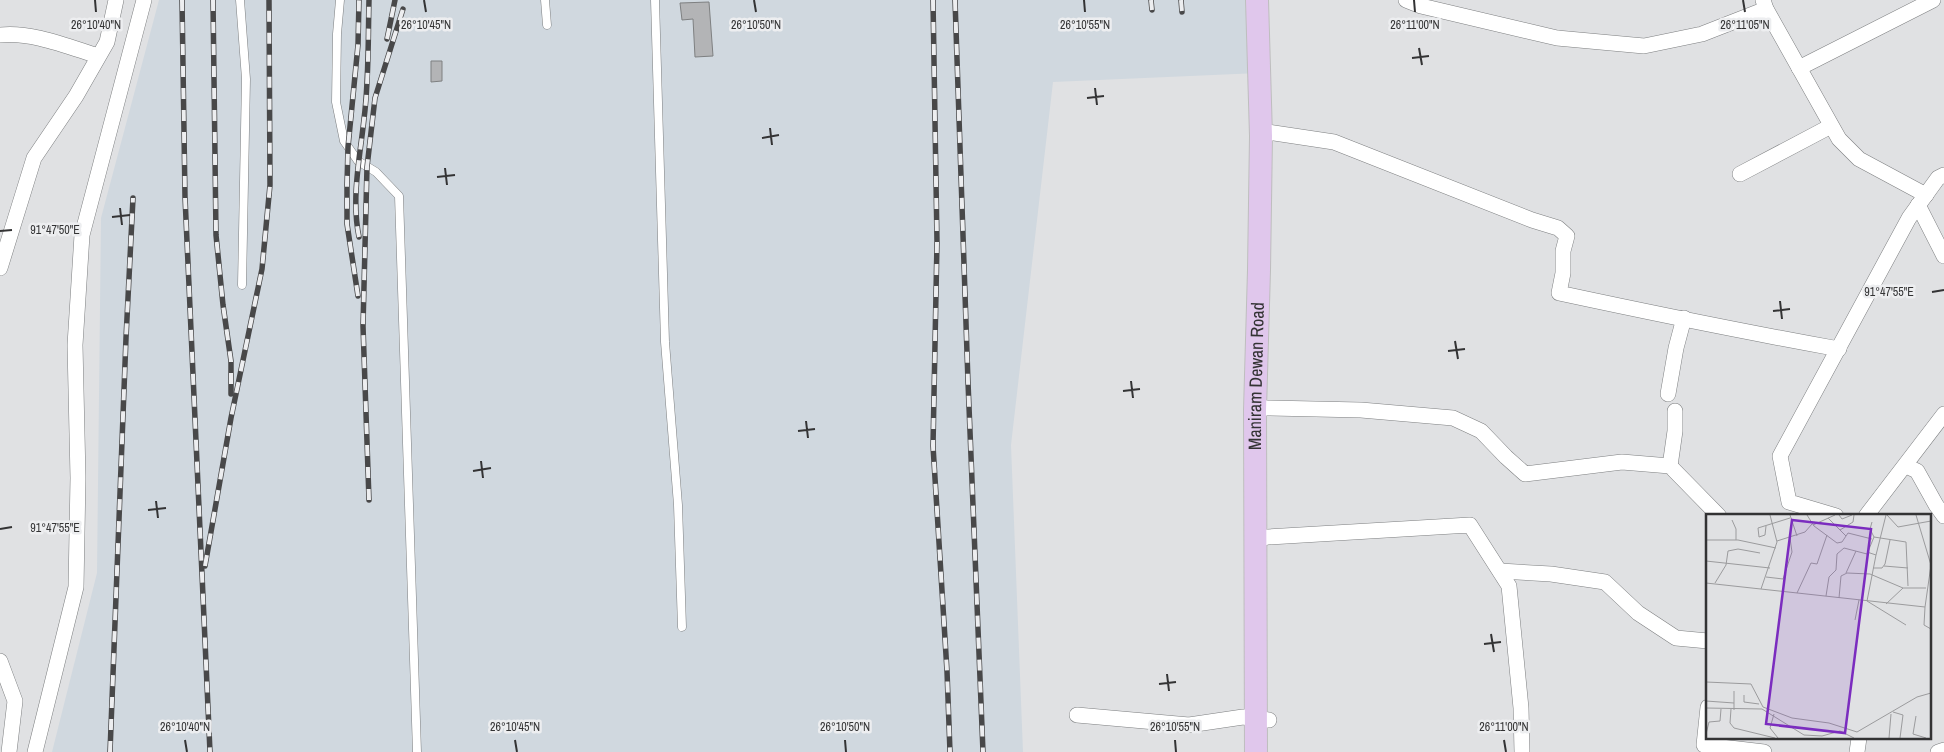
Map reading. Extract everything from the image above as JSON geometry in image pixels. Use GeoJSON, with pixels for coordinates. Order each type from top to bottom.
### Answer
{"type":"FeatureCollection","features":[{"type":"Feature","properties":{"kind":"main road","name":"Maniram Dewan Road"},"geometry":{"type":"LineString","coordinates":[[1258,0],[1267,132]]}},
{"type":"Feature","properties":{"kind":"main road","name":"Maniram Dewan Road"},"geometry":{"type":"LineString","coordinates":[[1269,752],[1263,720],[1262,538],[1267,408],[1266,240],[1270,0]]}},
{"type":"Feature","properties":{"kind":"main road","name":"Maniram Dewan Road"},"geometry":{"type":"LineString","coordinates":[[1262,538],[1255,410],[1266,240]]}},
{"type":"Feature","properties":{"kind":"main road","name":"Maniram Dewan Road"},"geometry":{"type":"LineString","coordinates":[[1256,752],[1263,720]]}},
{"type":"Feature","properties":{"kind":"street"},"geometry":{"type":"LineString","coordinates":[[0,268],[34,158],[76,96],[107,42],[116,0]]}},
{"type":"Feature","properties":{"kind":"street"},"geometry":{"type":"LineString","coordinates":[[0,662],[15,701],[10,744],[36,748],[76,587],[78,478],[75,345],[82,235],[144,0]]}},
{"type":"Feature","properties":{"kind":"street"},"geometry":{"type":"LineString","coordinates":[[1406,0],[1421,6],[1557,38],[1644,46],[1702,34],[1765,4],[1839,139],[1859,159],[1922,200],[1944,256]]}},
{"type":"Feature","properties":{"kind":"street"},"geometry":{"type":"LineString","coordinates":[[1799,68],[1933,0]]}},
{"type":"Feature","properties":{"kind":"street"},"geometry":{"type":"LineString","coordinates":[[0,35],[8,34],[46,40],[98,56]]}},
{"type":"Feature","properties":{"kind":"street"},"geometry":{"type":"LineString","coordinates":[[1740,174],[1831,126]]}},
{"type":"Feature","properties":{"kind":"street"},"geometry":{"type":"LineString","coordinates":[[1267,132],[1334,142],[1532,220],[1558,228],[1567,236],[1563,251],[1563,273],[1559,293],[1626,308],[1684,318],[1738,331],[1839,349]]}},
{"type":"Feature","properties":{"kind":"street"},"geometry":{"type":"LineString","coordinates":[[1829,514],[1789,502],[1780,456],[1909,218],[1938,178],[1944,175]]}},
{"type":"Feature","properties":{"kind":"street"},"geometry":{"type":"LineString","coordinates":[[1668,394],[1676,348],[1684,318]]}},
{"type":"Feature","properties":{"kind":"street"},"geometry":{"type":"LineString","coordinates":[[1267,408],[1361,410],[1453,418],[1481,431],[1525,474],[1622,462],[1670,466],[1717,514]]}},
{"type":"Feature","properties":{"kind":"street"},"geometry":{"type":"LineString","coordinates":[[1670,466],[1676,431],[1675,412]]}},
{"type":"Feature","properties":{"kind":"street"},"geometry":{"type":"LineString","coordinates":[[1868,514],[1944,414]]}},
{"type":"Feature","properties":{"kind":"street"},"geometry":{"type":"LineString","coordinates":[[1906,466],[1917,471],[1944,516]]}},
{"type":"Feature","properties":{"kind":"street"},"geometry":{"type":"LineString","coordinates":[[1262,538],[1470,525],[1509,586],[1521,708],[1522,752]]}},
{"type":"Feature","properties":{"kind":"street"},"geometry":{"type":"LineString","coordinates":[[1500,571],[1551,574],[1605,582],[1638,613],[1676,638],[1706,641]]}},
{"type":"Feature","properties":{"kind":"street"},"geometry":{"type":"LineString","coordinates":[[1077,715],[1189,724],[1243,717],[1263,720]]}},
{"type":"Feature","properties":{"kind":"street"},"geometry":{"type":"LineString","coordinates":[[1706,726],[1704,745],[1729,750],[1764,752]]}},
{"type":"Feature","properties":{"kind":"street"},"geometry":{"type":"LineString","coordinates":[[1938,752],[1944,750]]}},
{"type":"Feature","properties":{"kind":"lane"},"geometry":{"type":"LineString","coordinates":[[240,0],[246,79],[242,285]]}},
{"type":"Feature","properties":{"kind":"lane"},"geometry":{"type":"LineString","coordinates":[[340,0],[337,34],[336,102],[344,141],[358,160],[376,172],[399,196],[417,752]]}},
{"type":"Feature","properties":{"kind":"lane"},"geometry":{"type":"LineString","coordinates":[[545,0],[547,25]]}},
{"type":"Feature","properties":{"kind":"lane"},"geometry":{"type":"LineString","coordinates":[[655,0],[665,342],[678,505],[682,626]]}},
{"type":"Feature","properties":{"kind":"shaded area"},"geometry":{"type":"Polygon","coordinates":[[[159,0],[1255,0],[1259,73],[1053,82],[1011,445],[1023,752],[52,752],[97,573],[101,218],[159,0]]]}},
{"type":"Feature","properties":{"kind":"building"},"geometry":{"type":"Polygon","coordinates":[[[709,2],[713,56],[695,57],[693,19],[682,20],[680,3],[709,2]]]}},
{"type":"Feature","properties":{"kind":"building"},"geometry":{"type":"Polygon","coordinates":[[[431,61],[442,61],[442,81],[431,82],[431,61]]]}},
{"type":"Feature","properties":{"kind":"railway"},"geometry":{"type":"LineString","coordinates":[[182,0],[185,197],[210,752]]}},
{"type":"Feature","properties":{"kind":"railway"},"geometry":{"type":"LineString","coordinates":[[213,0],[216,235],[231,361],[231,394]]}},
{"type":"Feature","properties":{"kind":"railway"},"geometry":{"type":"LineString","coordinates":[[205,566],[231,418],[262,269],[270,185],[269,0]]}},
{"type":"Feature","properties":{"kind":"railway"},"geometry":{"type":"LineString","coordinates":[[358,296],[347,224],[347,184],[348,147],[358,45],[359,0]]}},
{"type":"Feature","properties":{"kind":"railway"},"geometry":{"type":"LineString","coordinates":[[359,237],[356,193],[367,89],[369,0]]}},
{"type":"Feature","properties":{"kind":"railway"},"geometry":{"type":"LineString","coordinates":[[387,39],[395,0]]}},
{"type":"Feature","properties":{"kind":"railway"},"geometry":{"type":"LineString","coordinates":[[933,0],[937,242],[933,446],[950,752]]}},
{"type":"Feature","properties":{"kind":"railway"},"geometry":{"type":"LineString","coordinates":[[955,0],[983,752]]}},
{"type":"Feature","properties":{"kind":"railway"},"geometry":{"type":"LineString","coordinates":[[1151,0],[1152,10]]}},
{"type":"Feature","properties":{"kind":"railway"},"geometry":{"type":"LineString","coordinates":[[1181,0],[1182,12]]}},
{"type":"Feature","properties":{"kind":"railway"},"geometry":{"type":"LineString","coordinates":[[369,500],[363,326],[367,167],[375,98],[403,9]]}},
{"type":"Feature","properties":{"kind":"railway"},"geometry":{"type":"LineString","coordinates":[[110,752],[133,198]]}}]}
